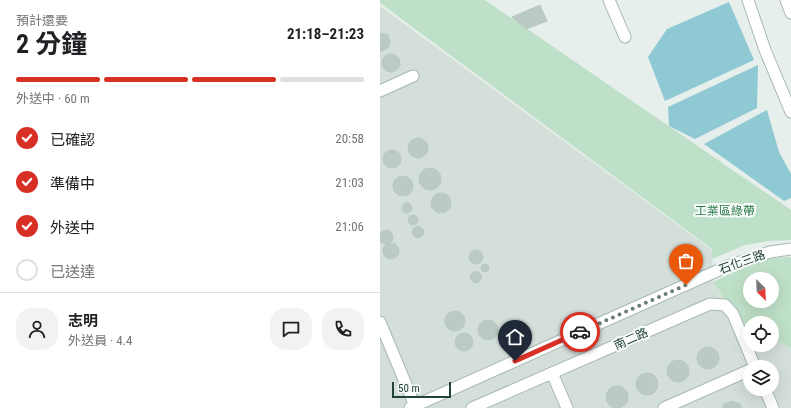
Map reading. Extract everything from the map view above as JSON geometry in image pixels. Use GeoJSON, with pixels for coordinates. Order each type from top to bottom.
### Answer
{"type":"FeatureCollection","features":[{"type":"Feature","properties":{"kind":"street"},"geometry":{"type":"LineString","coordinates":[[609,0],[625,37]]}},
{"type":"Feature","properties":{"kind":"street"},"geometry":{"type":"LineString","coordinates":[[748,0],[765,50],[791,112]]}},
{"type":"Feature","properties":{"kind":"street"},"geometry":{"type":"LineString","coordinates":[[786,0],[791,13]]}},
{"type":"Feature","properties":{"kind":"street"},"geometry":{"type":"LineString","coordinates":[[380,92],[413,76]]}},
{"type":"Feature","properties":{"kind":"street","name":"石化三路"},"geometry":{"type":"LineString","coordinates":[[412,407],[728,266],[770,252],[791,249]]}},
{"type":"Feature","properties":{"kind":"street","name":"南二路"},"geometry":{"type":"LineString","coordinates":[[472,408],[710,304],[725,305],[733,314],[752,360]]}},
{"type":"Feature","properties":{"kind":"street"},"geometry":{"type":"LineString","coordinates":[[380,322],[412,407]]}},
{"type":"Feature","properties":{"kind":"street"},"geometry":{"type":"LineString","coordinates":[[552,373],[566,408]]}},
{"type":"Feature","properties":{"kind":"street"},"geometry":{"type":"LineString","coordinates":[[664,408],[743,373]]}},
{"type":"Feature","properties":{"kind":"street"},"geometry":{"type":"LineString","coordinates":[[767,396],[773,408]]}},
{"type":"Feature","properties":{"kind":"shaded area"},"geometry":{"type":"Polygon","coordinates":[[[380,6],[712,250],[713,282],[739,320],[743,322],[743,352],[779,352],[779,342],[791,348],[791,408],[380,408],[380,6]]]}},
{"type":"Feature","properties":{"kind":"green space","name":"工業區綠帶"},"geometry":{"type":"Polygon","coordinates":[[[380,0],[485,0],[791,210],[791,240],[768,241],[745,245],[712,259],[712,249],[380,3],[380,0]]]}},
{"type":"Feature","properties":{"kind":"green space"},"geometry":{"type":"Polygon","coordinates":[[[791,257],[791,348],[779,342],[779,316],[743,316],[743,322],[739,320],[713,282],[742,268],[769,259],[791,257]]]}},
{"type":"Feature","properties":{"kind":"water"},"geometry":{"type":"Polygon","coordinates":[[[729,2],[754,60],[665,101],[648,57],[667,29],[729,2]]]}},
{"type":"Feature","properties":{"kind":"water"},"geometry":{"type":"Polygon","coordinates":[[[758,65],[757,108],[695,139],[669,126],[668,107],[758,65]]]}},
{"type":"Feature","properties":{"kind":"water"},"geometry":{"type":"Polygon","coordinates":[[[767,110],[779,152],[791,174],[791,198],[784,201],[704,144],[767,110]]]}},
{"type":"Feature","properties":{"kind":"building"},"geometry":{"type":"Polygon","coordinates":[[[540,5],[547,21],[526,29],[512,17],[540,5]]]}},
{"type":"Feature","properties":{"kind":"building"},"geometry":{"type":"Polygon","coordinates":[[[380,33],[388,35],[390,42],[388,48],[382,51],[380,51],[380,33]]]}},
{"type":"Feature","properties":{"kind":"building"},"geometry":{"type":"Polygon","coordinates":[[[391,54],[397,57],[400,63],[397,69],[391,72],[385,69],[382,63],[385,57],[391,54]]]}},
{"type":"Feature","properties":{"kind":"building"},"geometry":{"type":"Polygon","coordinates":[[[418,138],[425,141],[428,148],[425,155],[418,158],[411,155],[408,148],[411,141],[418,138]]]}},
{"type":"Feature","properties":{"kind":"building"},"geometry":{"type":"Polygon","coordinates":[[[388,150],[396,150],[401,155],[399,166],[396,168],[388,168],[383,163],[383,155],[388,150]]]}},
{"type":"Feature","properties":{"kind":"building"},"geometry":{"type":"Polygon","coordinates":[[[430,168],[434,169],[440,175],[440,183],[434,189],[430,190],[426,189],[420,183],[419,179],[420,175],[426,169],[430,168]]]}},
{"type":"Feature","properties":{"kind":"building"},"geometry":{"type":"Polygon","coordinates":[[[403,176],[410,179],[413,186],[410,193],[403,196],[396,193],[393,186],[396,179],[403,176]]]}},
{"type":"Feature","properties":{"kind":"building"},"geometry":{"type":"Polygon","coordinates":[[[441,193],[448,196],[451,203],[448,210],[441,213],[434,210],[431,203],[434,196],[441,193]]]}},
{"type":"Feature","properties":{"kind":"building"},"geometry":{"type":"Polygon","coordinates":[[[405,203],[409,203],[411,204],[411,212],[405,213],[402,210],[402,206],[405,203]]]}},
{"type":"Feature","properties":{"kind":"building"},"geometry":{"type":"Polygon","coordinates":[[[411,215],[415,215],[417,216],[417,224],[411,225],[408,222],[408,218],[411,215]]]}},
{"type":"Feature","properties":{"kind":"building"},"geometry":{"type":"Polygon","coordinates":[[[416,227],[420,227],[422,228],[422,236],[416,237],[413,234],[413,230],[416,227]]]}},
{"type":"Feature","properties":{"kind":"building"},"geometry":{"type":"Polygon","coordinates":[[[386,230],[392,234],[393,237],[391,242],[386,244],[381,242],[381,232],[386,230]]]}},
{"type":"Feature","properties":{"kind":"building"},"geometry":{"type":"Polygon","coordinates":[[[391,243],[398,248],[399,251],[394,258],[391,259],[384,254],[383,251],[388,244],[391,243]]]}},
{"type":"Feature","properties":{"kind":"building"},"geometry":{"type":"Polygon","coordinates":[[[476,250],[481,252],[483,257],[481,262],[476,264],[471,262],[469,257],[471,252],[476,250]]]}},
{"type":"Feature","properties":{"kind":"building"},"geometry":{"type":"Polygon","coordinates":[[[483,264],[487,264],[489,268],[487,272],[483,272],[481,270],[481,266],[483,264]]]}},
{"type":"Feature","properties":{"kind":"building"},"geometry":{"type":"Polygon","coordinates":[[[474,272],[478,272],[480,273],[480,281],[474,282],[471,279],[471,275],[474,272]]]}},
{"type":"Feature","properties":{"kind":"building"},"geometry":{"type":"Polygon","coordinates":[[[455,311],[462,314],[465,321],[462,328],[455,331],[448,328],[445,321],[448,314],[455,311]]]}},
{"type":"Feature","properties":{"kind":"building"},"geometry":{"type":"Polygon","coordinates":[[[488,320],[495,323],[498,330],[495,337],[488,340],[481,337],[478,330],[481,323],[488,320]]]}},
{"type":"Feature","properties":{"kind":"building"},"geometry":{"type":"Polygon","coordinates":[[[460,333],[468,333],[473,338],[471,349],[468,351],[460,351],[455,346],[455,338],[460,333]]]}},
{"type":"Feature","properties":{"kind":"building"},"geometry":{"type":"Polygon","coordinates":[[[708,347],[716,350],[719,358],[716,366],[708,369],[700,366],[697,358],[700,350],[708,347]]]}},
{"type":"Feature","properties":{"kind":"building"},"geometry":{"type":"Polygon","coordinates":[[[678,360],[686,363],[689,371],[686,379],[678,382],[670,379],[667,371],[670,363],[678,360]]]}},
{"type":"Feature","properties":{"kind":"building"},"geometry":{"type":"Polygon","coordinates":[[[647,373],[655,376],[658,384],[655,392],[647,395],[639,392],[636,384],[639,376],[647,373]]]}},
{"type":"Feature","properties":{"kind":"building"},"geometry":{"type":"Polygon","coordinates":[[[617,386],[625,389],[628,397],[625,405],[617,408],[609,405],[606,397],[609,389],[617,386]]]}},
{"type":"Feature","properties":{"kind":"building"},"geometry":{"type":"Polygon","coordinates":[[[732,401],[740,404],[742,408],[722,408],[724,404],[732,401]]]}},
{"type":"Feature","properties":{"kind":"way so far"},"geometry":{"type":"LineString","coordinates":[[580,332],[686,285]]}},
{"type":"Feature","properties":{"kind":"route"},"geometry":{"type":"LineString","coordinates":[[515,361],[580,332]]}}]}
